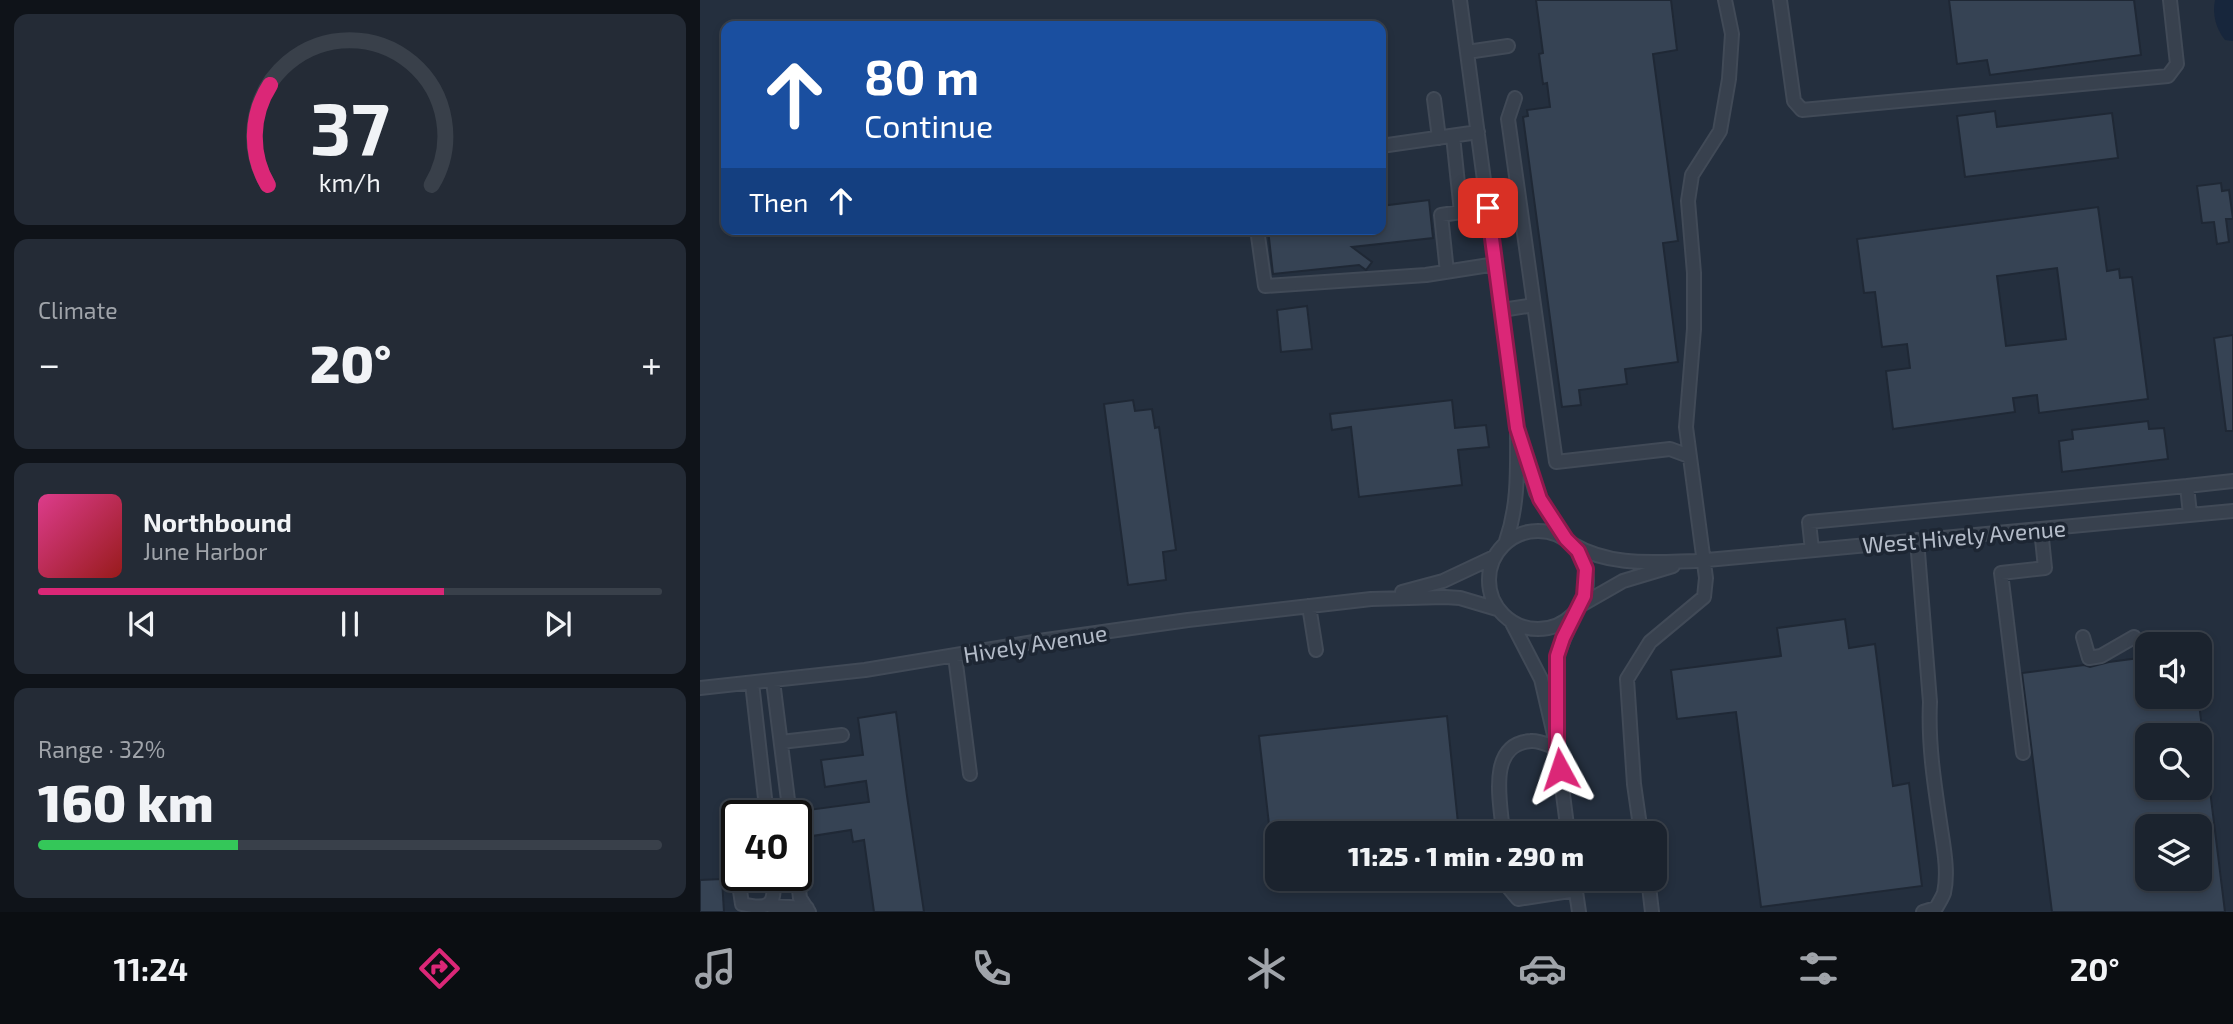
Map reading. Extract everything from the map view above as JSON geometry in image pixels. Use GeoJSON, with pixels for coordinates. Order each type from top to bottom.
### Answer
{"type":"FeatureCollection","features":[{"type":"Feature","properties":{"kind":"street"},"geometry":{"type":"LineString","coordinates":[[1460,0],[1517,428],[1515,512],[1506,541],[1490,567],[1489,589],[1497,609],[1511,622],[1541,679],[1557,748],[1566,821]]}},
{"type":"Feature","properties":{"kind":"street"},"geometry":{"type":"LineString","coordinates":[[1639,821],[1627,679],[1650,642],[1703,597],[1706,578],[1700,560],[1686,427],[1694,329],[1694,273],[1688,201],[1692,175],[1720,131],[1729,79],[1732,34],[1725,0]]}},
{"type":"Feature","properties":{"kind":"street"},"geometry":{"type":"LineString","coordinates":[[1780,0],[1794,102],[1802,110],[2168,76],[2177,64],[2170,0]]}},
{"type":"Feature","properties":{"kind":"street"},"geometry":{"type":"LineString","coordinates":[[1467,52],[1508,46]]}},
{"type":"Feature","properties":{"kind":"street"},"geometry":{"type":"LineString","coordinates":[[1515,98],[1508,119],[1556,462],[1670,449],[1689,456]]}},
{"type":"Feature","properties":{"kind":"street"},"geometry":{"type":"LineString","coordinates":[[1434,99],[1439,138]]}},
{"type":"Feature","properties":{"kind":"street"},"geometry":{"type":"LineString","coordinates":[[1386,145],[1478,132]]}},
{"type":"Feature","properties":{"kind":"street"},"geometry":{"type":"LineString","coordinates":[[1453,136],[1461,212]]}},
{"type":"Feature","properties":{"kind":"street"},"geometry":{"type":"LineString","coordinates":[[1447,272],[1441,215],[1488,208]]}},
{"type":"Feature","properties":{"kind":"street"},"geometry":{"type":"LineString","coordinates":[[1257,235],[1265,286],[1447,272],[1496,264]]}},
{"type":"Feature","properties":{"kind":"street"},"geometry":{"type":"LineString","coordinates":[[1502,310],[1534,306]]}},
{"type":"Feature","properties":{"kind":"street"},"geometry":{"type":"LineString","coordinates":[[1517,428],[1536,492],[1583,559],[1586,569],[1587,588],[1557,656],[1557,748]]}},
{"type":"Feature","properties":{"kind":"street"},"geometry":{"type":"LineString","coordinates":[[1812,550],[1809,522],[2233,481]]}},
{"type":"Feature","properties":{"kind":"street"},"geometry":{"type":"LineString","coordinates":[[2187,486],[2190,514]]}},
{"type":"Feature","properties":{"kind":"street","name":"West Hively Avenue"},"geometry":{"type":"LineString","coordinates":[[1700,560],[2233,510]]}},
{"type":"Feature","properties":{"kind":"street"},"geometry":{"type":"LineString","coordinates":[[2023,753],[2001,573],[2045,568],[2041,528]]}},
{"type":"Feature","properties":{"kind":"street"},"geometry":{"type":"LineString","coordinates":[[1506,541],[1526,531],[1538,530],[1548,531],[1594,555],[1622,562],[1700,560]]}},
{"type":"Feature","properties":{"kind":"street"},"geometry":{"type":"LineString","coordinates":[[1917,540],[1930,702],[1929,721],[1944,874],[1944,893],[1936,908],[1923,912]]}},
{"type":"Feature","properties":{"kind":"street","name":"Hively Avenue"},"geometry":{"type":"LineString","coordinates":[[700,688],[773,681],[955,656],[1046,640],[1371,598],[1443,581],[1494,557]]}},
{"type":"Feature","properties":{"kind":"street"},"geometry":{"type":"LineString","coordinates":[[1511,622],[1530,629],[1547,628],[1562,622],[1578,608],[1623,581],[1700,560]]}},
{"type":"Feature","properties":{"kind":"street","name":"Hively Avenue"},"geometry":{"type":"LineString","coordinates":[[1371,598],[1460,598],[1497,609]]}},
{"type":"Feature","properties":{"kind":"street"},"geometry":{"type":"LineString","coordinates":[[1310,606],[1316,650]]}},
{"type":"Feature","properties":{"kind":"street"},"geometry":{"type":"LineString","coordinates":[[2082,637],[2090,658],[2101,656],[2134,637]]}},
{"type":"Feature","properties":{"kind":"street"},"geometry":{"type":"LineString","coordinates":[[955,656],[970,774]]}},
{"type":"Feature","properties":{"kind":"street"},"geometry":{"type":"LineString","coordinates":[[773,681],[788,800]]}},
{"type":"Feature","properties":{"kind":"street"},"geometry":{"type":"LineString","coordinates":[[751,683],[765,800]]}},
{"type":"Feature","properties":{"kind":"street"},"geometry":{"type":"LineString","coordinates":[[781,742],[842,735]]}},
{"type":"Feature","properties":{"kind":"street"},"geometry":{"type":"LineString","coordinates":[[1502,821],[1498,773],[1504,758],[1514,747],[1532,741],[1557,748]]}},
{"type":"Feature","properties":{"kind":"street"},"geometry":{"type":"LineString","coordinates":[[740,891],[742,904],[750,909],[764,910],[775,901],[774,891]]}},
{"type":"Feature","properties":{"kind":"street"},"geometry":{"type":"LineString","coordinates":[[799,891],[800,898],[808,910]]}},
{"type":"Feature","properties":{"kind":"street"},"geometry":{"type":"LineString","coordinates":[[1511,891],[1518,899],[1548,891]]}},
{"type":"Feature","properties":{"kind":"street"},"geometry":{"type":"LineString","coordinates":[[1576,891],[1579,912]]}},
{"type":"Feature","properties":{"kind":"street"},"geometry":{"type":"LineString","coordinates":[[1650,891],[1653,912]]}},
{"type":"Feature","properties":{"kind":"street"},"geometry":{"type":"LineString","coordinates":[[771,906],[808,910]]}},
{"type":"Feature","properties":{"kind":"water"},"geometry":{"type":"Polygon","coordinates":[[[2215,0],[2233,0],[2233,41],[2225,40],[2219,31],[2214,16],[2215,0]]]}},
{"type":"Feature","properties":{"kind":"building"},"geometry":{"type":"Polygon","coordinates":[[[1536,0],[1671,0],[1677,50],[1653,54],[1678,241],[1663,243],[1678,362],[1625,369],[1627,384],[1579,390],[1581,405],[1562,407],[1523,117],[1528,116],[1527,110],[1550,107],[1547,83],[1543,84],[1539,54],[1543,53],[1536,0]]]}},
{"type":"Feature","properties":{"kind":"building"},"geometry":{"type":"Polygon","coordinates":[[[1949,0],[2134,0],[2141,55],[1990,75],[1987,60],[1957,64],[1949,0]]]}},
{"type":"Feature","properties":{"kind":"building"},"geometry":{"type":"Polygon","coordinates":[[[1995,111],[1997,127],[2112,113],[2118,158],[1965,177],[1957,116],[1995,111]]]}},
{"type":"Feature","properties":{"kind":"building"},"geometry":{"type":"Polygon","coordinates":[[[2221,183],[2222,191],[2229,190],[2233,219],[2226,219],[2229,242],[2217,244],[2214,222],[2202,223],[2197,186],[2221,183]]]}},
{"type":"Feature","properties":{"kind":"building"},"geometry":{"type":"Polygon","coordinates":[[[1429,200],[1433,238],[1352,247],[1372,262],[1366,270],[1359,265],[1273,274],[1269,235],[1386,235],[1386,205],[1429,200]]]}},
{"type":"Feature","properties":{"kind":"building"},"geometry":{"type":"Polygon","coordinates":[[[2098,207],[2107,271],[2119,269],[2120,278],[2132,277],[2148,399],[2039,413],[2037,395],[2013,398],[2015,412],[1893,429],[1886,371],[1910,368],[1907,344],[1882,347],[1875,292],[1864,293],[1857,239],[2098,207]],[[2057,268],[1997,276],[2006,346],[2066,339],[2057,268]]]}},
{"type":"Feature","properties":{"kind":"building"},"geometry":{"type":"Polygon","coordinates":[[[1307,306],[1312,349],[1281,352],[1277,310],[1307,306]]]}},
{"type":"Feature","properties":{"kind":"building"},"geometry":{"type":"Polygon","coordinates":[[[2233,335],[2233,431],[2226,431],[2214,338],[2233,335]]]}},
{"type":"Feature","properties":{"kind":"building"},"geometry":{"type":"Polygon","coordinates":[[[1133,400],[1135,411],[1152,409],[1155,428],[1159,427],[1176,550],[1163,552],[1166,580],[1128,585],[1104,404],[1133,400]]]}},
{"type":"Feature","properties":{"kind":"building"},"geometry":{"type":"Polygon","coordinates":[[[1452,400],[1455,428],[1486,425],[1489,447],[1458,450],[1462,485],[1359,497],[1351,427],[1332,430],[1330,414],[1452,400]]]}},
{"type":"Feature","properties":{"kind":"building"},"geometry":{"type":"Polygon","coordinates":[[[2148,421],[2149,429],[2164,428],[2168,459],[2062,472],[2059,441],[2073,439],[2072,430],[2148,421]]]}},
{"type":"Feature","properties":{"kind":"building"},"geometry":{"type":"Polygon","coordinates":[[[1845,619],[1849,648],[1875,644],[1893,786],[1909,783],[1922,886],[1761,907],[1736,712],[1677,719],[1671,670],[1781,656],[1777,628],[1845,619]]]}},
{"type":"Feature","properties":{"kind":"building"},"geometry":{"type":"Polygon","coordinates":[[[2135,659],[2135,709],[2200,709],[2201,723],[2135,723],[2135,800],[2211,800],[2225,912],[2052,912],[2022,673],[2084,665],[2090,667],[2135,659]]]}},
{"type":"Feature","properties":{"kind":"building"},"geometry":{"type":"Polygon","coordinates":[[[896,712],[924,912],[874,912],[864,840],[853,842],[851,830],[812,836],[812,809],[869,802],[866,781],[825,787],[821,760],[863,755],[858,718],[896,712]]]}},
{"type":"Feature","properties":{"kind":"building"},"geometry":{"type":"Polygon","coordinates":[[[1447,716],[1458,821],[1269,821],[1259,736],[1447,716]]]}},
{"type":"Feature","properties":{"kind":"building"},"geometry":{"type":"Polygon","coordinates":[[[721,879],[724,912],[700,912],[700,880],[721,879]]]}},
{"type":"Feature","properties":{"kind":"route"},"geometry":{"type":"LineString","coordinates":[[1488,208],[1517,428],[1536,492],[1566,539],[1578,551],[1586,569],[1587,588],[1557,656],[1557,748],[1560,769]]}}]}
